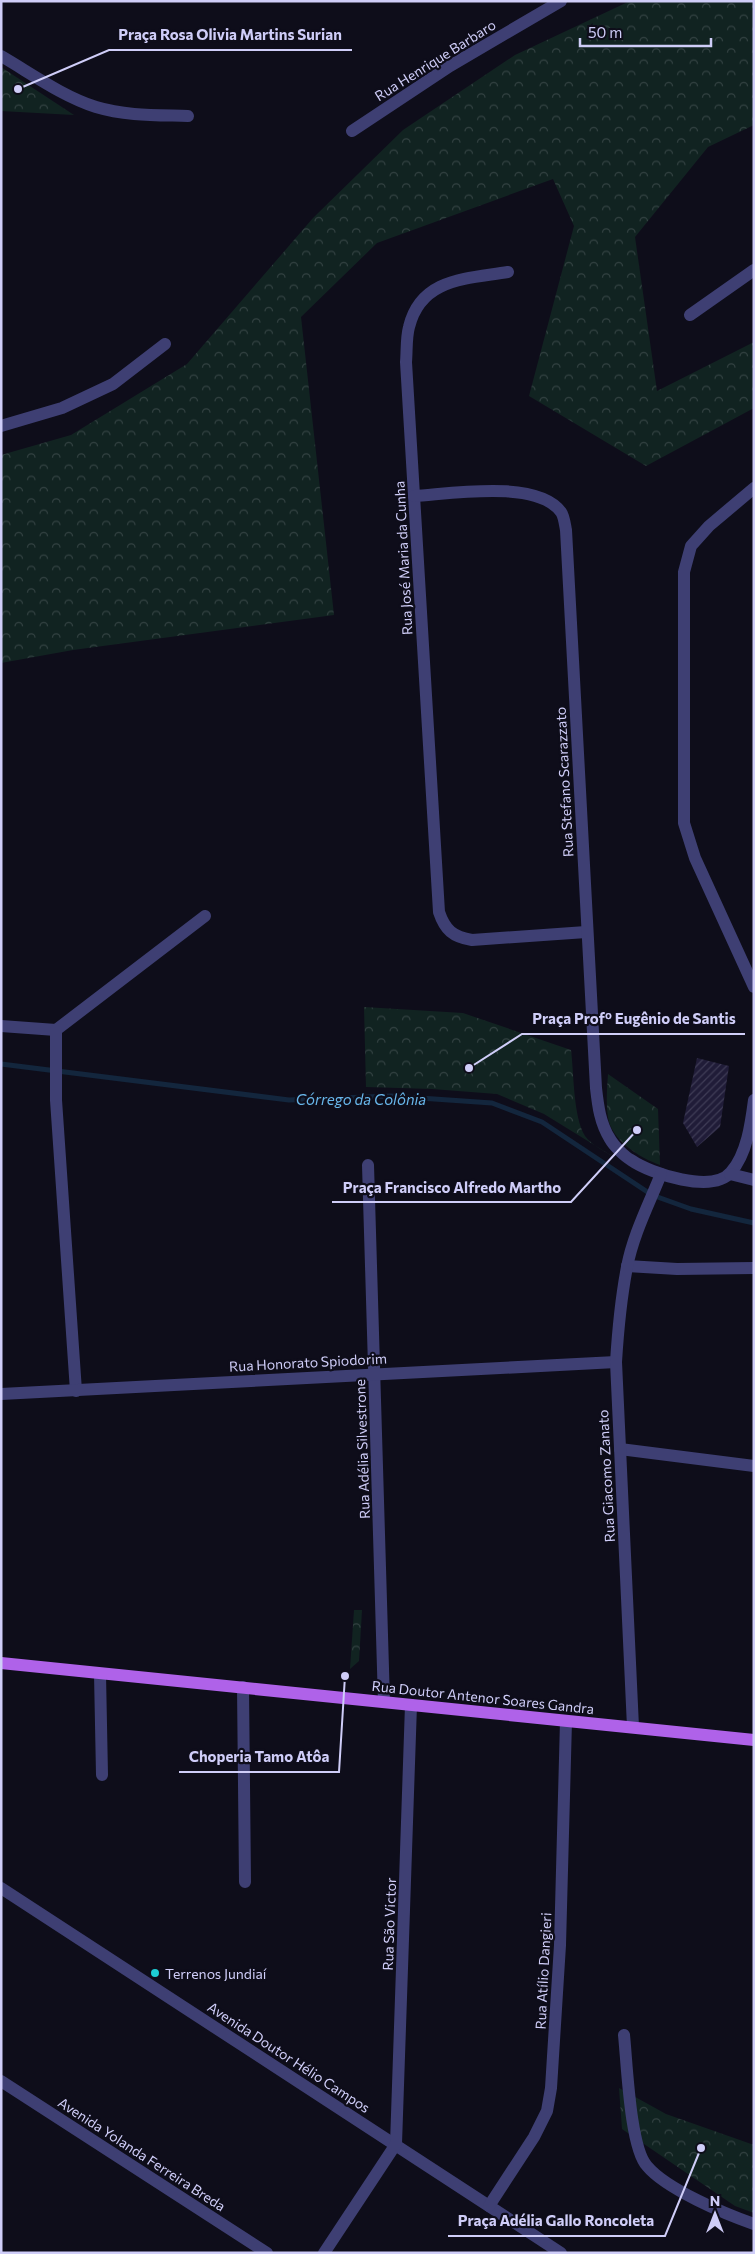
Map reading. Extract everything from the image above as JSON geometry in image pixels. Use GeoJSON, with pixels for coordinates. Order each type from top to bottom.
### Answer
{"type":"FeatureCollection","features":[{"type":"Feature","properties":{"kind":"main road","name":"Rua Doutor Antenor Soares Gandra"},"geometry":{"type":"LineString","coordinates":[[2,1664],[754,1740]]}},
{"type":"Feature","properties":{"kind":"street","name":"Rua Henrique Barbaro"},"geometry":{"type":"LineString","coordinates":[[352,131],[450,66],[561,1]]}},
{"type":"Feature","properties":{"kind":"street"},"geometry":{"type":"LineString","coordinates":[[1,56],[66,94],[97,107],[143,115],[188,116]]}},
{"type":"Feature","properties":{"kind":"street"},"geometry":{"type":"LineString","coordinates":[[690,316],[754,270]]}},
{"type":"Feature","properties":{"kind":"street","name":"Rua José Maria da Cunha"},"geometry":{"type":"LineString","coordinates":[[508,272],[450,282],[429,292],[415,307],[408,329],[406,362],[439,912],[443,924],[450,933],[460,938],[472,940],[586,932]]}},
{"type":"Feature","properties":{"kind":"street"},"geometry":{"type":"LineString","coordinates":[[1,426],[62,408],[113,384],[165,344]]}},
{"type":"Feature","properties":{"kind":"street"},"geometry":{"type":"LineString","coordinates":[[754,488],[709,526],[691,546],[684,572],[684,823],[695,858],[754,987]]}},
{"type":"Feature","properties":{"kind":"street","name":"Rua Stefano Scarazzato"},"geometry":{"type":"LineString","coordinates":[[414,496],[514,492],[541,498],[550,502],[562,512],[566,530],[586,932],[600,1120],[610,1140],[631,1161],[659,1180],[712,1182],[730,1174]]}},
{"type":"Feature","properties":{"kind":"street"},"geometry":{"type":"LineString","coordinates":[[1,1026],[56,1030],[205,916]]}},
{"type":"Feature","properties":{"kind":"street"},"geometry":{"type":"LineString","coordinates":[[56,1030],[56,1100],[76,1391]]}},
{"type":"Feature","properties":{"kind":"street"},"geometry":{"type":"LineString","coordinates":[[754,1100],[741,1156],[730,1174],[754,1180]]}},
{"type":"Feature","properties":{"kind":"street","name":"Rua Adélia Silvestrone"},"geometry":{"type":"LineString","coordinates":[[368,1165],[384,1702]]}},
{"type":"Feature","properties":{"kind":"street","name":"Rua Giacomo Zanato"},"geometry":{"type":"LineString","coordinates":[[633,1727],[616,1362],[619,1320],[627,1266],[640,1226],[659,1180]]}},
{"type":"Feature","properties":{"kind":"street"},"geometry":{"type":"LineString","coordinates":[[627,1266],[678,1269],[754,1268]]}},
{"type":"Feature","properties":{"kind":"street","name":"Rua Honorato Spiodorim"},"geometry":{"type":"LineString","coordinates":[[1,1394],[616,1362]]}},
{"type":"Feature","properties":{"kind":"street"},"geometry":{"type":"LineString","coordinates":[[620,1449],[754,1466]]}},
{"type":"Feature","properties":{"kind":"street"},"geometry":{"type":"LineString","coordinates":[[100,1674],[102,1775]]}},
{"type":"Feature","properties":{"kind":"street"},"geometry":{"type":"LineString","coordinates":[[242,1687],[245,1882]]}},
{"type":"Feature","properties":{"kind":"street","name":"Rua São Victor"},"geometry":{"type":"LineString","coordinates":[[396,2144],[411,1706]]}},
{"type":"Feature","properties":{"kind":"street","name":"Rua Atílio Dangieri"},"geometry":{"type":"LineString","coordinates":[[489,2206],[534,2137],[547,2112],[551,2088],[560,1945],[566,1721]]}},
{"type":"Feature","properties":{"kind":"street","name":"Avenida Doutor Hélio Campos"},"geometry":{"type":"LineString","coordinates":[[1,1888],[396,2144],[560,2253]]}},
{"type":"Feature","properties":{"kind":"street"},"geometry":{"type":"LineString","coordinates":[[624,2035],[637,2146],[646,2166],[675,2188],[726,2215],[754,2224]]}},
{"type":"Feature","properties":{"kind":"street","name":"Avenida Yolanda Ferreira Breda"},"geometry":{"type":"LineString","coordinates":[[1,2081],[266,2253]]}},
{"type":"Feature","properties":{"kind":"street"},"geometry":{"type":"LineString","coordinates":[[324,2253],[396,2144]]}},
{"type":"Feature","properties":{"kind":"green space"},"geometry":{"type":"Polygon","coordinates":[[[630,1],[754,1],[754,125],[708,147],[635,237],[657,391],[754,342],[754,408],[646,466],[529,396],[574,226],[553,179],[377,243],[301,317],[334,615],[73,650],[1,663],[1,455],[71,435],[187,364],[313,218],[403,130],[515,55],[630,1]]]}},
{"type":"Feature","properties":{"kind":"green space"},"geometry":{"type":"Polygon","coordinates":[[[1,67],[74,115],[1,111],[1,67]]]}},
{"type":"Feature","properties":{"kind":"green space"},"geometry":{"type":"Polygon","coordinates":[[[364,1007],[463,1013],[571,1050],[578,1118],[585,1136],[596,1146],[544,1114],[497,1094],[432,1089],[366,1087],[364,1007]]]}},
{"type":"Feature","properties":{"kind":"green space"},"geometry":{"type":"Polygon","coordinates":[[[608,1074],[658,1109],[660,1165],[644,1158],[628,1147],[620,1140],[610,1125],[607,1112],[608,1074]]]}},
{"type":"Feature","properties":{"kind":"green space"},"geometry":{"type":"Polygon","coordinates":[[[354,1610],[362,1610],[359,1661],[350,1669],[354,1610]]]}},
{"type":"Feature","properties":{"kind":"green space"},"geometry":{"type":"Polygon","coordinates":[[[619,2088],[666,2114],[754,2145],[754,2213],[735,2206],[622,2129],[619,2088]]]}},
{"type":"Feature","properties":{"kind":"building"},"geometry":{"type":"Polygon","coordinates":[[[697,1058],[729,1066],[720,1127],[697,1147],[683,1123],[697,1058]]]}},
{"type":"Feature","properties":{"kind":"waterway","name":"Córrego da Colônia"},"geometry":{"type":"LineString","coordinates":[[1,1064],[289,1100],[391,1096],[492,1103],[542,1122],[652,1195],[691,1209],[754,1223]]}},
{"type":"Feature","properties":{"kind":"place","name":"Praça Rosa Olivia Martins Surian"},"geometry":{"type":"Point","coordinates":[18,89]}},
{"type":"Feature","properties":{"kind":"place","name":"Praça Profº Eugênio de Santis"},"geometry":{"type":"Point","coordinates":[469,1068]}},
{"type":"Feature","properties":{"kind":"place","name":"Praça Francisco Alfredo Martho"},"geometry":{"type":"Point","coordinates":[637,1130]}},
{"type":"Feature","properties":{"kind":"place","name":"Choperia Tamo Atôa"},"geometry":{"type":"Point","coordinates":[345,1676]}},
{"type":"Feature","properties":{"kind":"place","name":"Terrenos Jundiaí"},"geometry":{"type":"Point","coordinates":[155,1973]}},
{"type":"Feature","properties":{"kind":"place","name":"Praça Adélia Gallo Roncoleta"},"geometry":{"type":"Point","coordinates":[701,2148]}}]}
